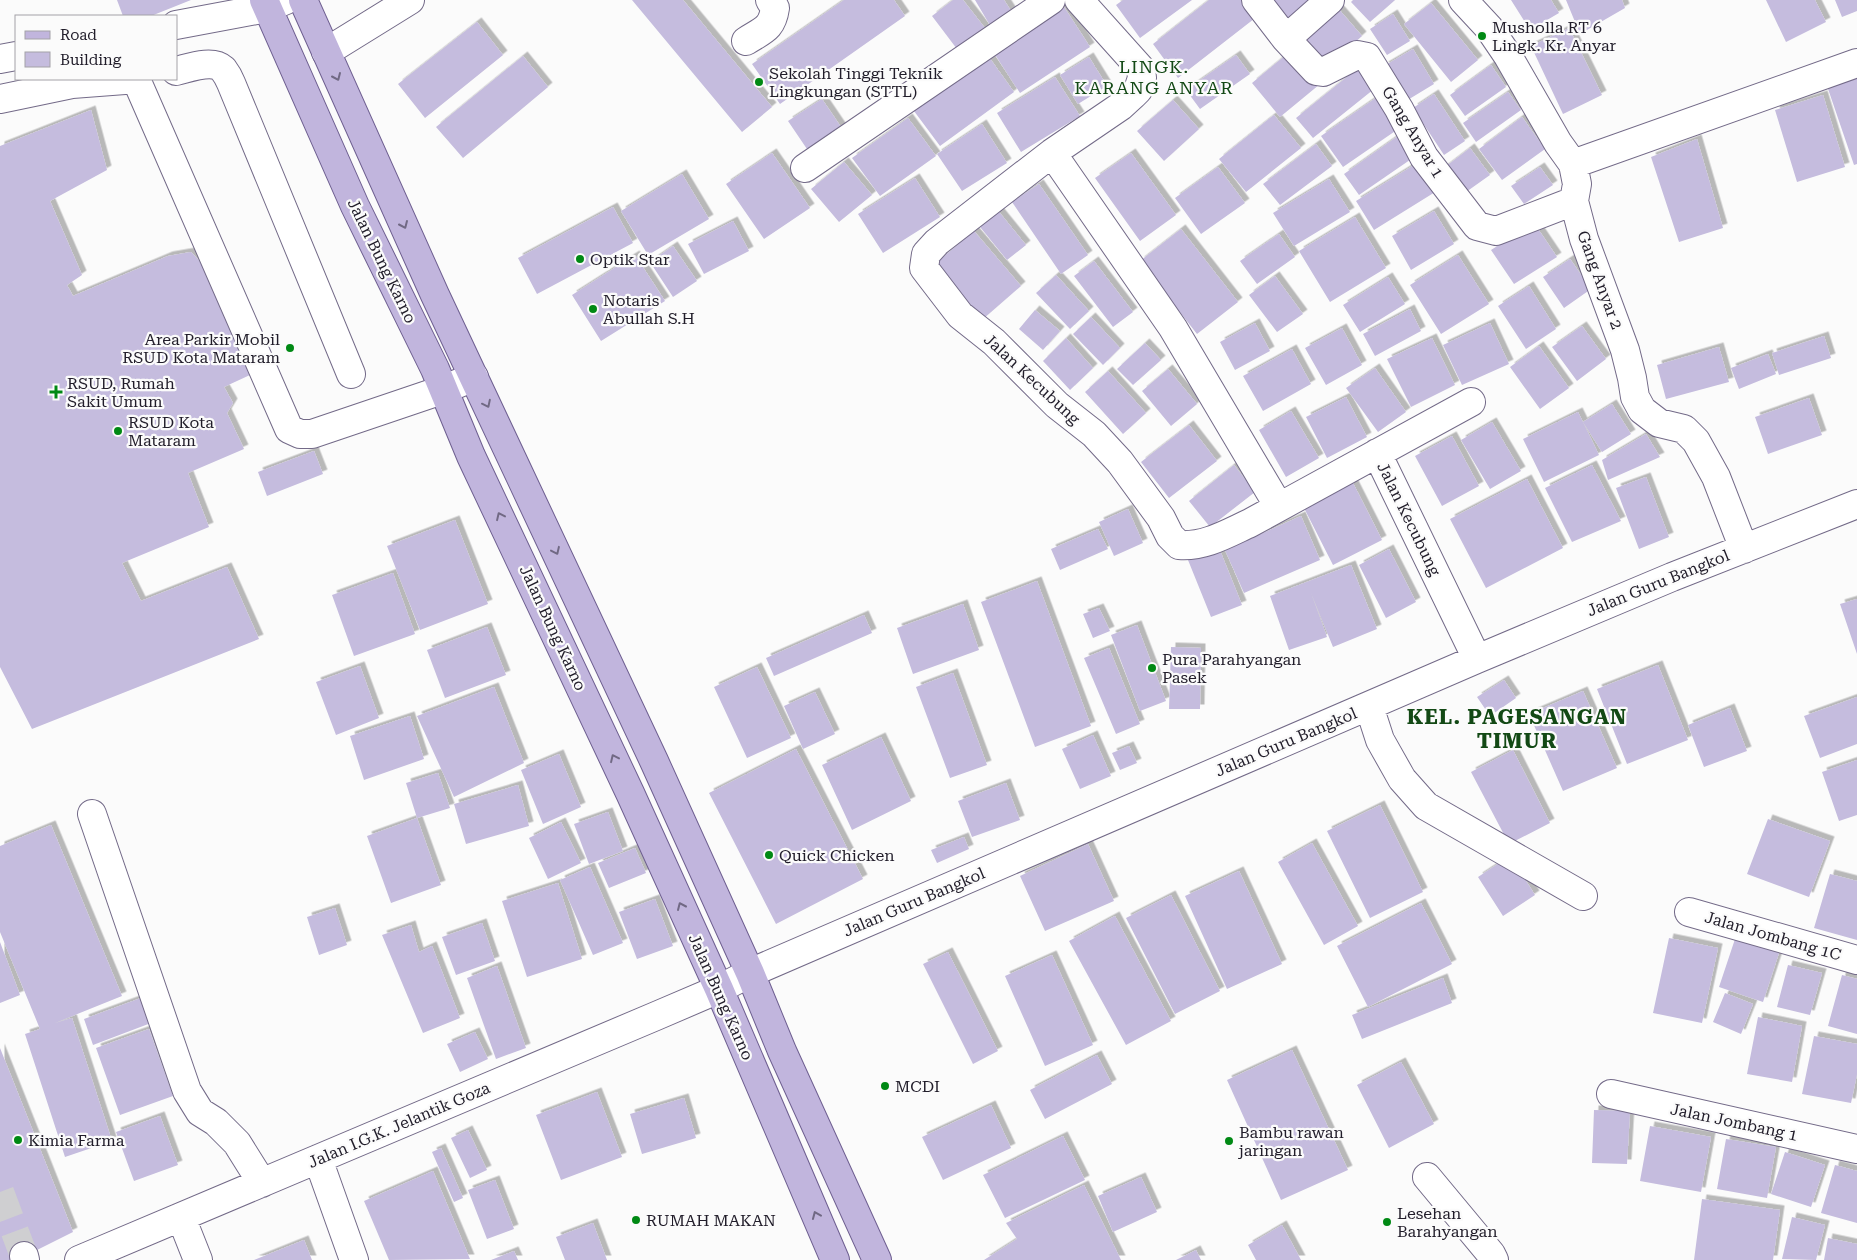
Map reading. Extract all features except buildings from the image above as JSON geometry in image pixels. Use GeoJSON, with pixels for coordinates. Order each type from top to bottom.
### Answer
{"type":"FeatureCollection","features":[{"type":"Feature","properties":{"kind":"main road"},"geometry":{"type":"LineString","coordinates":[[303,0],[474,377],[650,752],[877,1260]]}},
{"type":"Feature","properties":{"kind":"main road","name":"Jalan Bung Karno"},"geometry":{"type":"LineString","coordinates":[[272,3],[355,206],[435,369],[442,390],[471,456],[630,793],[718,989],[835,1260]]}},
{"type":"Feature","properties":{"kind":"street"},"geometry":{"type":"LineString","coordinates":[[326,52],[410,0]]}},
{"type":"Feature","properties":{"kind":"street"},"geometry":{"type":"LineString","coordinates":[[746,41],[773,20],[775,8],[770,0]]}},
{"type":"Feature","properties":{"kind":"street","name":"Jalan Kecubung"},"geometry":{"type":"LineString","coordinates":[[1079,0],[1141,69],[1142,78],[1138,90],[1127,101],[1052,153],[937,242],[926,254],[924,268],[960,315],[994,342],[1057,405],[1094,434],[1120,462],[1161,518],[1170,536],[1179,545],[1192,546],[1214,540],[1279,507],[1377,452],[1477,659]]}},
{"type":"Feature","properties":{"kind":"street"},"geometry":{"type":"LineString","coordinates":[[1256,0],[1286,39],[1330,0]]}},
{"type":"Feature","properties":{"kind":"street","name":"Gang Anyar 2"},"geometry":{"type":"LineString","coordinates":[[1463,0],[1489,28],[1508,56],[1558,143],[1573,164],[1578,184],[1574,202],[1584,239],[1625,350],[1635,397],[1642,410],[1659,422],[1684,430],[1696,441],[1716,478],[1744,549]]}},
{"type":"Feature","properties":{"kind":"street"},"geometry":{"type":"LineString","coordinates":[[804,168],[1042,2]]}},
{"type":"Feature","properties":{"kind":"street"},"geometry":{"type":"LineString","coordinates":[[178,25],[272,3]]}},
{"type":"Feature","properties":{"kind":"street","name":"Gang Anyar 1"},"geometry":{"type":"LineString","coordinates":[[1286,39],[1316,71],[1323,72],[1328,70],[1357,54],[1367,57],[1399,109],[1424,157],[1477,226],[1496,232],[1574,202]]}},
{"type":"Feature","properties":{"kind":"street"},"geometry":{"type":"LineString","coordinates":[[0,59],[15,56]]}},
{"type":"Feature","properties":{"kind":"street"},"geometry":{"type":"LineString","coordinates":[[1573,164],[1857,63]]}},
{"type":"Feature","properties":{"kind":"street"},"geometry":{"type":"LineString","coordinates":[[178,71],[208,64],[224,70],[351,374]]}},
{"type":"Feature","properties":{"kind":"street"},"geometry":{"type":"LineString","coordinates":[[0,99],[72,84],[124,80]]}},
{"type":"Feature","properties":{"kind":"street"},"geometry":{"type":"LineString","coordinates":[[137,80],[289,429],[300,434],[312,434],[442,390],[474,377]]}},
{"type":"Feature","properties":{"kind":"street"},"geometry":{"type":"LineString","coordinates":[[1052,153],[1173,328],[1279,507]]}},
{"type":"Feature","properties":{"kind":"street"},"geometry":{"type":"LineString","coordinates":[[1377,452],[1471,402]]}},
{"type":"Feature","properties":{"kind":"street","name":"Jalan Guru Bangkol"},"geometry":{"type":"LineString","coordinates":[[718,989],[750,973],[1477,659],[1672,577],[1857,504]]}},
{"type":"Feature","properties":{"kind":"street"},"geometry":{"type":"LineString","coordinates":[[1369,706],[1380,740],[1402,779],[1426,806],[1583,896]]}},
{"type":"Feature","properties":{"kind":"street"},"geometry":{"type":"LineString","coordinates":[[92,814],[187,1091],[200,1112],[216,1122],[237,1143],[262,1183]]}},
{"type":"Feature","properties":{"kind":"street","name":"Jalan Jombang 1C"},"geometry":{"type":"LineString","coordinates":[[1689,912],[1857,960]]}},
{"type":"Feature","properties":{"kind":"street","name":"Jalan I.G.K. Jelantik Goza"},"geometry":{"type":"LineString","coordinates":[[79,1260],[718,989]]}},
{"type":"Feature","properties":{"kind":"street","name":"Jalan Jombang 1"},"geometry":{"type":"LineString","coordinates":[[1611,1094],[1857,1149]]}},
{"type":"Feature","properties":{"kind":"street"},"geometry":{"type":"LineString","coordinates":[[318,1159],[354,1260]]}},
{"type":"Feature","properties":{"kind":"street"},"geometry":{"type":"LineString","coordinates":[[1427,1177],[1494,1260]]}},
{"type":"Feature","properties":{"kind":"street"},"geometry":{"type":"LineString","coordinates":[[180,1217],[198,1260]]}},
{"type":"Feature","properties":{"kind":"tunnel"},"geometry":{"type":"LineString","coordinates":[[0,1192],[24,1256]]}},
{"type":"Feature","properties":{"kind":"place","name":"Musholla RT 6 Lingk. Kr. Anyar"},"geometry":{"type":"Point","coordinates":[1482,36]}},
{"type":"Feature","properties":{"kind":"place","name":"Sekolah Tinggi Teknik Lingkungan (STTL)"},"geometry":{"type":"Point","coordinates":[759,82]}},
{"type":"Feature","properties":{"kind":"place","name":"Optik Star"},"geometry":{"type":"Point","coordinates":[580,259]}},
{"type":"Feature","properties":{"kind":"place","name":"Notaris Abullah S.H"},"geometry":{"type":"Point","coordinates":[593,309]}},
{"type":"Feature","properties":{"kind":"place","name":"Area Parkir Mobil RSUD Kota Mataram"},"geometry":{"type":"Point","coordinates":[290,348]}},
{"type":"Feature","properties":{"kind":"place","name":"RSUD, Rumah Sakit Umum"},"geometry":{"type":"Point","coordinates":[56,392]}},
{"type":"Feature","properties":{"kind":"place","name":"RSUD Kota Mataram"},"geometry":{"type":"Point","coordinates":[118,431]}},
{"type":"Feature","properties":{"kind":"place","name":"Pura Parahyangan Pasek"},"geometry":{"type":"Point","coordinates":[1152,668]}},
{"type":"Feature","properties":{"kind":"place","name":"Quick Chicken"},"geometry":{"type":"Point","coordinates":[769,855]}},
{"type":"Feature","properties":{"kind":"place","name":"MCDI"},"geometry":{"type":"Point","coordinates":[885,1086]}},
{"type":"Feature","properties":{"kind":"place","name":"Kimia Farma"},"geometry":{"type":"Point","coordinates":[18,1140]}},
{"type":"Feature","properties":{"kind":"place","name":"Bambu rawan jaringan"},"geometry":{"type":"Point","coordinates":[1229,1141]}},
{"type":"Feature","properties":{"kind":"place","name":"RUMAH MAKAN"},"geometry":{"type":"Point","coordinates":[636,1220]}},
{"type":"Feature","properties":{"kind":"place","name":"Lesehan Barahyangan"},"geometry":{"type":"Point","coordinates":[1387,1222]}},
{"type":"Feature","properties":{"kind":"district","name":"LINGK. KARANG ANYAR"},"geometry":{"type":"Point","coordinates":[1154,76]}},
{"type":"Feature","properties":{"kind":"district","name":"KEL. PAGESANGAN TIMUR"},"geometry":{"type":"Point","coordinates":[1517,729]}}]}
